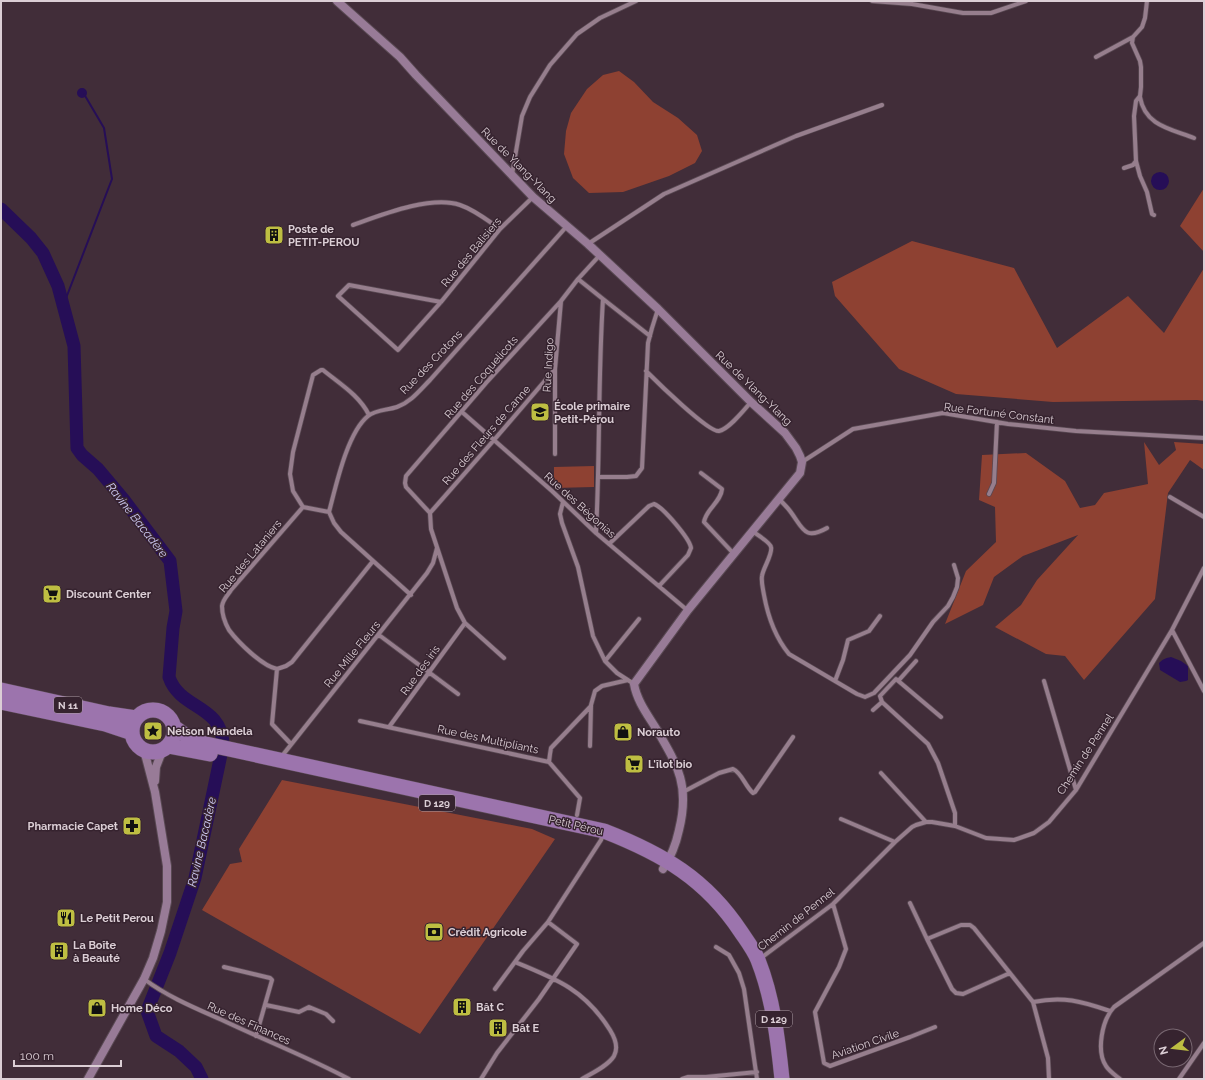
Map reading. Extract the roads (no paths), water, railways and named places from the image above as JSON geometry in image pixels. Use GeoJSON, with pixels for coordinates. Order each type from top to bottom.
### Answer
{"type":"FeatureCollection","features":[{"type":"Feature","properties":{"kind":"highway","name":"N 11"},"geometry":{"type":"LineString","coordinates":[[1,690],[109,714],[136,718]]}},
{"type":"Feature","properties":{"kind":"highway","name":"N 11"},"geometry":{"type":"LineString","coordinates":[[1,702],[105,724],[132,733]]}},
{"type":"Feature","properties":{"kind":"highway","name":"D 129"},"geometry":{"type":"LineString","coordinates":[[136,718],[144,712],[155,710],[169,717],[174,727]]}},
{"type":"Feature","properties":{"kind":"highway"},"geometry":{"type":"LineString","coordinates":[[136,718],[132,725],[132,733],[136,743],[144,750]]}},
{"type":"Feature","properties":{"kind":"highway"},"geometry":{"type":"LineString","coordinates":[[165,748],[173,737],[174,727]]}},
{"type":"Feature","properties":{"kind":"highway","name":"Petit Pérou"},"geometry":{"type":"LineString","coordinates":[[174,727],[197,742],[221,752],[603,836]]}},
{"type":"Feature","properties":{"kind":"highway","name":"D 129"},"geometry":{"type":"LineString","coordinates":[[144,750],[154,752],[165,748]]}},
{"type":"Feature","properties":{"kind":"highway","name":"Petit Pérou"},"geometry":{"type":"LineString","coordinates":[[165,748],[221,752],[278,762],[603,836],[632,852],[666,865],[693,878],[714,897],[731,917],[756,962],[771,1005],[778,1040],[782,1079]]}},
{"type":"Feature","properties":{"kind":"highway","name":"Petit Pérou"},"geometry":{"type":"LineString","coordinates":[[666,865],[714,911],[726,925],[743,952],[760,998],[767,1030],[774,1079]]}},
{"type":"Feature","properties":{"kind":"street","name":"Rue de Ylang-Ylang"},"geometry":{"type":"LineString","coordinates":[[337,1],[400,56],[416,75],[533,197],[588,244],[658,309],[751,402],[785,433],[792,441],[802,462]]}},
{"type":"Feature","properties":{"kind":"street"},"geometry":{"type":"LineString","coordinates":[[512,176],[522,116],[530,97],[550,64],[578,34],[600,18],[636,1]]}},
{"type":"Feature","properties":{"kind":"street"},"geometry":{"type":"LineString","coordinates":[[872,1],[912,4],[963,13],[991,13],[1026,1]]}},
{"type":"Feature","properties":{"kind":"street"},"geometry":{"type":"LineString","coordinates":[[1096,57],[1133,37],[1142,27],[1145,18],[1147,1]]}},
{"type":"Feature","properties":{"kind":"street"},"geometry":{"type":"LineString","coordinates":[[1133,37],[1132,44],[1142,67],[1140,96],[1142,106],[1156,124],[1194,138]]}},
{"type":"Feature","properties":{"kind":"street"},"geometry":{"type":"LineString","coordinates":[[1140,96],[1136,101],[1134,116],[1136,162],[1147,192],[1152,214],[1154,215]]}},
{"type":"Feature","properties":{"kind":"street"},"geometry":{"type":"LineString","coordinates":[[588,244],[664,194],[796,136],[882,105]]}},
{"type":"Feature","properties":{"kind":"street"},"geometry":{"type":"LineString","coordinates":[[1124,168],[1133,165],[1136,162]]}},
{"type":"Feature","properties":{"kind":"street","name":"Rue des Balisiers"},"geometry":{"type":"LineString","coordinates":[[441,302],[349,285],[338,296],[398,350],[441,302],[500,229],[533,197]]}},
{"type":"Feature","properties":{"kind":"street"},"geometry":{"type":"LineString","coordinates":[[353,225],[385,214],[432,202],[459,205],[475,212],[500,229]]}},
{"type":"Feature","properties":{"kind":"street","name":"Rue des Crotons"},"geometry":{"type":"LineString","coordinates":[[369,415],[397,407],[413,397],[567,226]]}},
{"type":"Feature","properties":{"kind":"street","name":"Rue des Coquelicots"},"geometry":{"type":"LineString","coordinates":[[430,513],[406,487],[406,476],[486,383],[561,301],[578,279],[600,255]]}},
{"type":"Feature","properties":{"kind":"street"},"geometry":{"type":"LineString","coordinates":[[578,279],[650,336]]}},
{"type":"Feature","properties":{"kind":"street"},"geometry":{"type":"LineString","coordinates":[[596,533],[599,477],[601,334],[603,299]]}},
{"type":"Feature","properties":{"kind":"street","name":"Rue Indigo"},"geometry":{"type":"LineString","coordinates":[[555,454],[555,369],[561,301]]}},
{"type":"Feature","properties":{"kind":"street"},"geometry":{"type":"LineString","coordinates":[[599,477],[627,478],[636,476],[642,468],[646,371],[650,336],[658,309]]}},
{"type":"Feature","properties":{"kind":"street","name":"Rue des Fleurs de Canne"},"geometry":{"type":"LineString","coordinates":[[430,513],[555,369]]}},
{"type":"Feature","properties":{"kind":"street"},"geometry":{"type":"LineString","coordinates":[[329,512],[304,507],[293,492],[290,474],[294,447],[313,375],[321,370],[353,394],[363,404],[369,415],[357,430],[346,453],[329,512],[334,524],[341,532],[411,595]]}},
{"type":"Feature","properties":{"kind":"street"},"geometry":{"type":"LineString","coordinates":[[646,371],[704,424],[716,431],[723,429],[751,402]]}},
{"type":"Feature","properties":{"kind":"street","name":"Rue des Bégonias"},"geometry":{"type":"LineString","coordinates":[[462,412],[564,502],[596,533],[688,610]]}},
{"type":"Feature","properties":{"kind":"street","name":"Rue Fortuné Constant"},"geometry":{"type":"LineString","coordinates":[[802,462],[846,432],[859,427],[944,413],[997,422],[1076,431],[1204,438]]}},
{"type":"Feature","properties":{"kind":"street"},"geometry":{"type":"LineString","coordinates":[[989,494],[994,482],[997,422]]}},
{"type":"Feature","properties":{"kind":"street"},"geometry":{"type":"LineString","coordinates":[[590,746],[591,705],[595,691],[599,688],[631,682],[800,473],[802,462]]}},
{"type":"Feature","properties":{"kind":"street"},"geometry":{"type":"LineString","coordinates":[[701,473],[722,489],[721,494],[705,515],[704,522],[734,554]]}},
{"type":"Feature","properties":{"kind":"street"},"geometry":{"type":"LineString","coordinates":[[1170,497],[1204,517]]}},
{"type":"Feature","properties":{"kind":"street"},"geometry":{"type":"LineString","coordinates":[[779,499],[790,511],[800,527],[807,533],[812,534],[827,528]]}},
{"type":"Feature","properties":{"kind":"street"},"geometry":{"type":"LineString","coordinates":[[564,502],[560,514],[578,567],[593,636],[605,661],[617,673],[631,682],[638,700],[673,757],[680,774],[683,792],[682,817],[675,847],[666,865]]}},
{"type":"Feature","properties":{"kind":"street"},"geometry":{"type":"LineString","coordinates":[[609,544],[649,506],[654,504],[662,509],[687,538],[691,548],[688,555],[659,586]]}},
{"type":"Feature","properties":{"kind":"street","name":"Rue des Lataniers"},"geometry":{"type":"LineString","coordinates":[[277,669],[259,659],[243,645],[230,630],[224,617],[222,604],[231,590],[304,507]]}},
{"type":"Feature","properties":{"kind":"street"},"geometry":{"type":"LineString","coordinates":[[430,513],[431,529],[456,608],[465,623],[504,658]]}},
{"type":"Feature","properties":{"kind":"street"},"geometry":{"type":"LineString","coordinates":[[752,531],[771,547],[762,576],[762,582],[768,616],[779,640],[789,654],[857,694],[865,697],[874,693],[910,655],[933,622],[948,606],[957,587],[958,578],[954,565]]}},
{"type":"Feature","properties":{"kind":"street","name":"Rue Mille Fleurs"},"geometry":{"type":"LineString","coordinates":[[278,762],[411,595],[430,569],[437,548]]}},
{"type":"Feature","properties":{"kind":"street"},"geometry":{"type":"LineString","coordinates":[[291,744],[272,724],[277,669],[292,662],[373,560]]}},
{"type":"Feature","properties":{"kind":"street","name":"Chemin de Pennel"},"geometry":{"type":"LineString","coordinates":[[756,962],[833,904],[912,827],[926,822],[955,826],[986,838],[1014,840],[1034,833],[1049,822],[1076,790],[1172,630],[1204,568]]}},
{"type":"Feature","properties":{"kind":"street"},"geometry":{"type":"LineString","coordinates":[[835,681],[843,660],[848,640],[869,631],[880,616]]}},
{"type":"Feature","properties":{"kind":"street"},"geometry":{"type":"LineString","coordinates":[[605,661],[639,619]]}},
{"type":"Feature","properties":{"kind":"street","name":"Rue des iris"},"geometry":{"type":"LineString","coordinates":[[389,728],[465,623]]}},
{"type":"Feature","properties":{"kind":"street"},"geometry":{"type":"LineString","coordinates":[[1172,630],[1204,691]]}},
{"type":"Feature","properties":{"kind":"street"},"geometry":{"type":"LineString","coordinates":[[379,635],[458,694]]}},
{"type":"Feature","properties":{"kind":"street"},"geometry":{"type":"LineString","coordinates":[[916,661],[899,680],[895,679],[880,696],[882,702],[928,744],[938,762],[955,813],[955,826]]}},
{"type":"Feature","properties":{"kind":"street"},"geometry":{"type":"LineString","coordinates":[[899,680],[941,717]]}},
{"type":"Feature","properties":{"kind":"street"},"geometry":{"type":"LineString","coordinates":[[1044,681],[1076,790]]}},
{"type":"Feature","properties":{"kind":"street"},"geometry":{"type":"LineString","coordinates":[[873,710],[882,702]]}},
{"type":"Feature","properties":{"kind":"street"},"geometry":{"type":"LineString","coordinates":[[550,762],[551,748],[591,705]]}},
{"type":"Feature","properties":{"kind":"street","name":"Rue des Multipliants"},"geometry":{"type":"LineString","coordinates":[[360,721],[550,762],[580,798],[577,815]]}},
{"type":"Feature","properties":{"kind":"street"},"geometry":{"type":"LineString","coordinates":[[683,792],[719,773],[733,769],[736,770],[749,790],[753,793],[793,737]]}},
{"type":"Feature","properties":{"kind":"street"},"geometry":{"type":"LineString","coordinates":[[155,792],[156,767],[165,748]]}},
{"type":"Feature","properties":{"kind":"street"},"geometry":{"type":"LineString","coordinates":[[88,1079],[144,979],[153,958],[159,938],[167,902],[167,866],[155,792],[144,750]]}},
{"type":"Feature","properties":{"kind":"street"},"geometry":{"type":"LineString","coordinates":[[881,772],[926,822]]}},
{"type":"Feature","properties":{"kind":"street"},"geometry":{"type":"LineString","coordinates":[[841,819],[895,842]]}},
{"type":"Feature","properties":{"kind":"street"},"geometry":{"type":"LineString","coordinates":[[495,989],[548,922],[603,836]]}},
{"type":"Feature","properties":{"kind":"street"},"geometry":{"type":"LineString","coordinates":[[910,903],[952,989],[956,993],[963,994],[1010,973]]}},
{"type":"Feature","properties":{"kind":"street","name":"Aviation Civile"},"geometry":{"type":"LineString","coordinates":[[833,904],[846,948],[839,967],[815,1012],[824,1063],[830,1066],[935,1027]]}},
{"type":"Feature","properties":{"kind":"street"},"geometry":{"type":"LineString","coordinates":[[481,1079],[496,1053],[539,999],[577,944],[548,922]]}},
{"type":"Feature","properties":{"kind":"street"},"geometry":{"type":"LineString","coordinates":[[927,939],[961,925],[970,925],[974,928],[1033,1002],[1048,1058],[1049,1079]]}},
{"type":"Feature","properties":{"kind":"street"},"geometry":{"type":"LineString","coordinates":[[1120,1079],[1107,1068],[1101,1055],[1105,1020],[1110,1011],[1204,943]]}},
{"type":"Feature","properties":{"kind":"street"},"geometry":{"type":"LineString","coordinates":[[716,947],[729,955],[739,972],[744,989],[757,1079]]}},
{"type":"Feature","properties":{"kind":"street"},"geometry":{"type":"LineString","coordinates":[[515,962],[554,977],[587,1000],[615,1039],[616,1050],[614,1057],[605,1065],[582,1079]]}},
{"type":"Feature","properties":{"kind":"street"},"geometry":{"type":"LineString","coordinates":[[224,967],[272,979],[266,1005],[256,1036]]}},
{"type":"Feature","properties":{"kind":"street","name":"Rue des Finances"},"geometry":{"type":"LineString","coordinates":[[144,979],[161,991],[189,1005],[321,1064],[349,1079]]}},
{"type":"Feature","properties":{"kind":"street"},"geometry":{"type":"LineString","coordinates":[[1033,1002],[1050,999],[1081,1001],[1110,1011]]}},
{"type":"Feature","properties":{"kind":"street"},"geometry":{"type":"LineString","coordinates":[[266,1005],[299,1012],[309,1007],[326,1014],[333,1021]]}},
{"type":"Feature","properties":{"kind":"street"},"geometry":{"type":"LineString","coordinates":[[1179,1079],[1204,1043]]}},
{"type":"Feature","properties":{"kind":"street"},"geometry":{"type":"LineString","coordinates":[[682,1079],[688,1077],[706,1077],[757,1072]]}},
{"type":"Feature","properties":{"kind":"waterway"},"geometry":{"type":"LineString","coordinates":[[63,306],[112,179],[104,128],[84,94]]}},
{"type":"Feature","properties":{"kind":"waterway","name":"Ravine Bacadère"},"geometry":{"type":"LineString","coordinates":[[1,209],[31,238],[43,253],[58,286],[74,346],[77,448],[82,455],[98,469],[124,500],[170,561],[176,611],[169,677],[174,688],[182,696],[208,714],[216,722],[221,732],[223,745],[195,878],[170,953],[147,1011],[156,1036],[179,1051],[196,1067],[202,1079]]}},
{"type":"Feature","properties":{"kind":"place","name":"Poste de PETIT-PEROU"},"geometry":{"type":"Point","coordinates":[274,235]}},
{"type":"Feature","properties":{"kind":"place","name":"École primaire Petit-Pérou"},"geometry":{"type":"Point","coordinates":[540,412]}},
{"type":"Feature","properties":{"kind":"place","name":"Discount Center"},"geometry":{"type":"Point","coordinates":[52,594]}},
{"type":"Feature","properties":{"kind":"place","name":"Nelson Mandela"},"geometry":{"type":"Point","coordinates":[153,731]}},
{"type":"Feature","properties":{"kind":"place","name":"Norauto"},"geometry":{"type":"Point","coordinates":[623,732]}},
{"type":"Feature","properties":{"kind":"place","name":"L'îlot bio"},"geometry":{"type":"Point","coordinates":[634,764]}},
{"type":"Feature","properties":{"kind":"place","name":"Pharmacie Capet"},"geometry":{"type":"Point","coordinates":[132,826]}},
{"type":"Feature","properties":{"kind":"place","name":"Le Petit Perou"},"geometry":{"type":"Point","coordinates":[66,918]}},
{"type":"Feature","properties":{"kind":"place","name":"Crédit Agricole"},"geometry":{"type":"Point","coordinates":[434,932]}},
{"type":"Feature","properties":{"kind":"place","name":"La Boîte à Beauté"},"geometry":{"type":"Point","coordinates":[59,951]}},
{"type":"Feature","properties":{"kind":"place","name":"Bât C"},"geometry":{"type":"Point","coordinates":[462,1007]}},
{"type":"Feature","properties":{"kind":"place","name":"Home Déco"},"geometry":{"type":"Point","coordinates":[97,1008]}},
{"type":"Feature","properties":{"kind":"place","name":"Bât E"},"geometry":{"type":"Point","coordinates":[498,1028]}}]}
